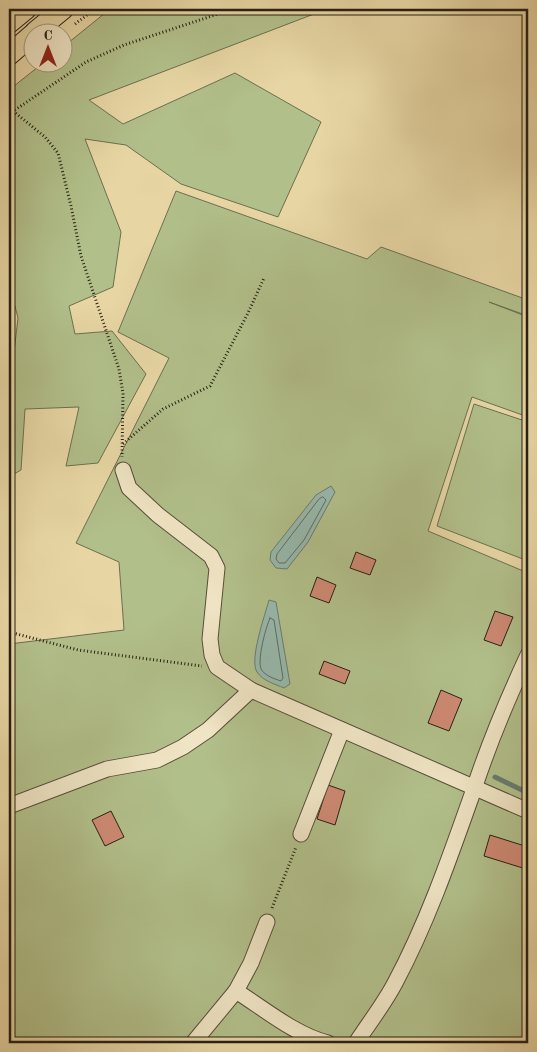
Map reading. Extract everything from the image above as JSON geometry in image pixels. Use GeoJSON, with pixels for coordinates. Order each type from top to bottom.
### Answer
{"type":"FeatureCollection","features":[{"type":"Feature","properties":{"kind":"main road"},"geometry":{"type":"LineString","coordinates":[[9,23],[26,9]]}},
{"type":"Feature","properties":{"kind":"main road"},"geometry":{"type":"LineString","coordinates":[[48,22],[63,9]]}},
{"type":"Feature","properties":{"kind":"main road"},"geometry":{"type":"LineString","coordinates":[[9,55],[22,44]]}},
{"type":"Feature","properties":{"kind":"street"},"geometry":{"type":"LineString","coordinates":[[122,470],[129,488],[158,515],[212,556],[217,568],[217,582],[210,638],[212,655],[217,667],[251,690],[528,811]]}},
{"type":"Feature","properties":{"kind":"street"},"geometry":{"type":"LineString","coordinates":[[356,1043],[395,984],[414,942],[461,829],[474,788],[528,655]]}},
{"type":"Feature","properties":{"kind":"street"},"geometry":{"type":"LineString","coordinates":[[9,806],[107,769],[157,760],[183,747],[208,730],[251,690]]}},
{"type":"Feature","properties":{"kind":"street"},"geometry":{"type":"LineString","coordinates":[[301,834],[342,730]]}},
{"type":"Feature","properties":{"kind":"street"},"geometry":{"type":"LineString","coordinates":[[193,1043],[236,991],[251,963],[267,922]]}},
{"type":"Feature","properties":{"kind":"street"},"geometry":{"type":"LineString","coordinates":[[236,991],[302,1033],[315,1040],[328,1043]]}},
{"type":"Feature","properties":{"kind":"path"},"geometry":{"type":"LineString","coordinates":[[72,26],[95,9]]}},
{"type":"Feature","properties":{"kind":"path"},"geometry":{"type":"LineString","coordinates":[[9,114],[86,62],[124,45],[233,9]]}},
{"type":"Feature","properties":{"kind":"path"},"geometry":{"type":"LineString","coordinates":[[13,111],[45,137],[58,153],[81,256],[119,369],[122,394],[122,470]]}},
{"type":"Feature","properties":{"kind":"path"},"geometry":{"type":"LineString","coordinates":[[122,445],[163,409],[210,386],[264,278]]}},
{"type":"Feature","properties":{"kind":"path"},"geometry":{"type":"LineString","coordinates":[[10,632],[78,650],[217,667]]}},
{"type":"Feature","properties":{"kind":"path"},"geometry":{"type":"LineString","coordinates":[[267,922],[301,834]]}},
{"type":"Feature","properties":{"kind":"green space"},"geometry":{"type":"Polygon","coordinates":[[[110,9],[327,9],[89,100],[123,124],[235,73],[321,122],[278,217],[181,184],[126,145],[85,139],[121,232],[113,287],[69,306],[75,334],[112,331],[146,374],[98,463],[66,466],[79,407],[25,409],[21,470],[9,477],[9,356],[14,352],[18,318],[9,283],[9,90],[32,72],[72,72],[72,40],[110,9]]]}},
{"type":"Feature","properties":{"kind":"green space"},"geometry":{"type":"Polygon","coordinates":[[[176,191],[367,259],[381,247],[528,300],[528,316],[489,302],[528,317],[528,417],[472,397],[428,531],[528,573],[528,1043],[9,1043],[9,644],[124,630],[119,562],[76,543],[169,358],[118,332],[176,191]]]}},
{"type":"Feature","properties":{"kind":"green space"},"geometry":{"type":"Polygon","coordinates":[[[474,404],[528,422],[528,561],[437,526],[474,404]]]}},
{"type":"Feature","properties":{"kind":"water"},"geometry":{"type":"Polygon","coordinates":[[[331,486],[335,492],[308,542],[287,569],[276,568],[270,560],[271,552],[316,495],[331,486]]]}},
{"type":"Feature","properties":{"kind":"water"},"geometry":{"type":"Polygon","coordinates":[[[269,600],[276,602],[290,684],[284,688],[262,678],[255,666],[258,637],[269,600]]]}},
{"type":"Feature","properties":{"kind":"building"},"geometry":{"type":"Polygon","coordinates":[[[356,552],[376,560],[370,575],[350,568],[356,552]]]}},
{"type":"Feature","properties":{"kind":"building"},"geometry":{"type":"Polygon","coordinates":[[[317,577],[336,585],[329,603],[310,596],[317,577]]]}},
{"type":"Feature","properties":{"kind":"building"},"geometry":{"type":"Polygon","coordinates":[[[495,611],[513,617],[501,646],[484,640],[495,611]]]}},
{"type":"Feature","properties":{"kind":"building"},"geometry":{"type":"Polygon","coordinates":[[[324,661],[350,671],[345,684],[319,674],[324,661]]]}},
{"type":"Feature","properties":{"kind":"building"},"geometry":{"type":"Polygon","coordinates":[[[441,690],[462,699],[449,731],[428,723],[441,690]]]}},
{"type":"Feature","properties":{"kind":"building"},"geometry":{"type":"Polygon","coordinates":[[[328,785],[345,791],[335,825],[317,819],[328,785]]]}},
{"type":"Feature","properties":{"kind":"building"},"geometry":{"type":"Polygon","coordinates":[[[111,811],[124,837],[105,846],[92,820],[111,811]]]}},
{"type":"Feature","properties":{"kind":"building"},"geometry":{"type":"Polygon","coordinates":[[[490,835],[528,847],[526,869],[484,856],[490,835]]]}},
{"type":"Feature","properties":{"kind":"waterway"},"geometry":{"type":"LineString","coordinates":[[495,777],[528,793]]}}]}
